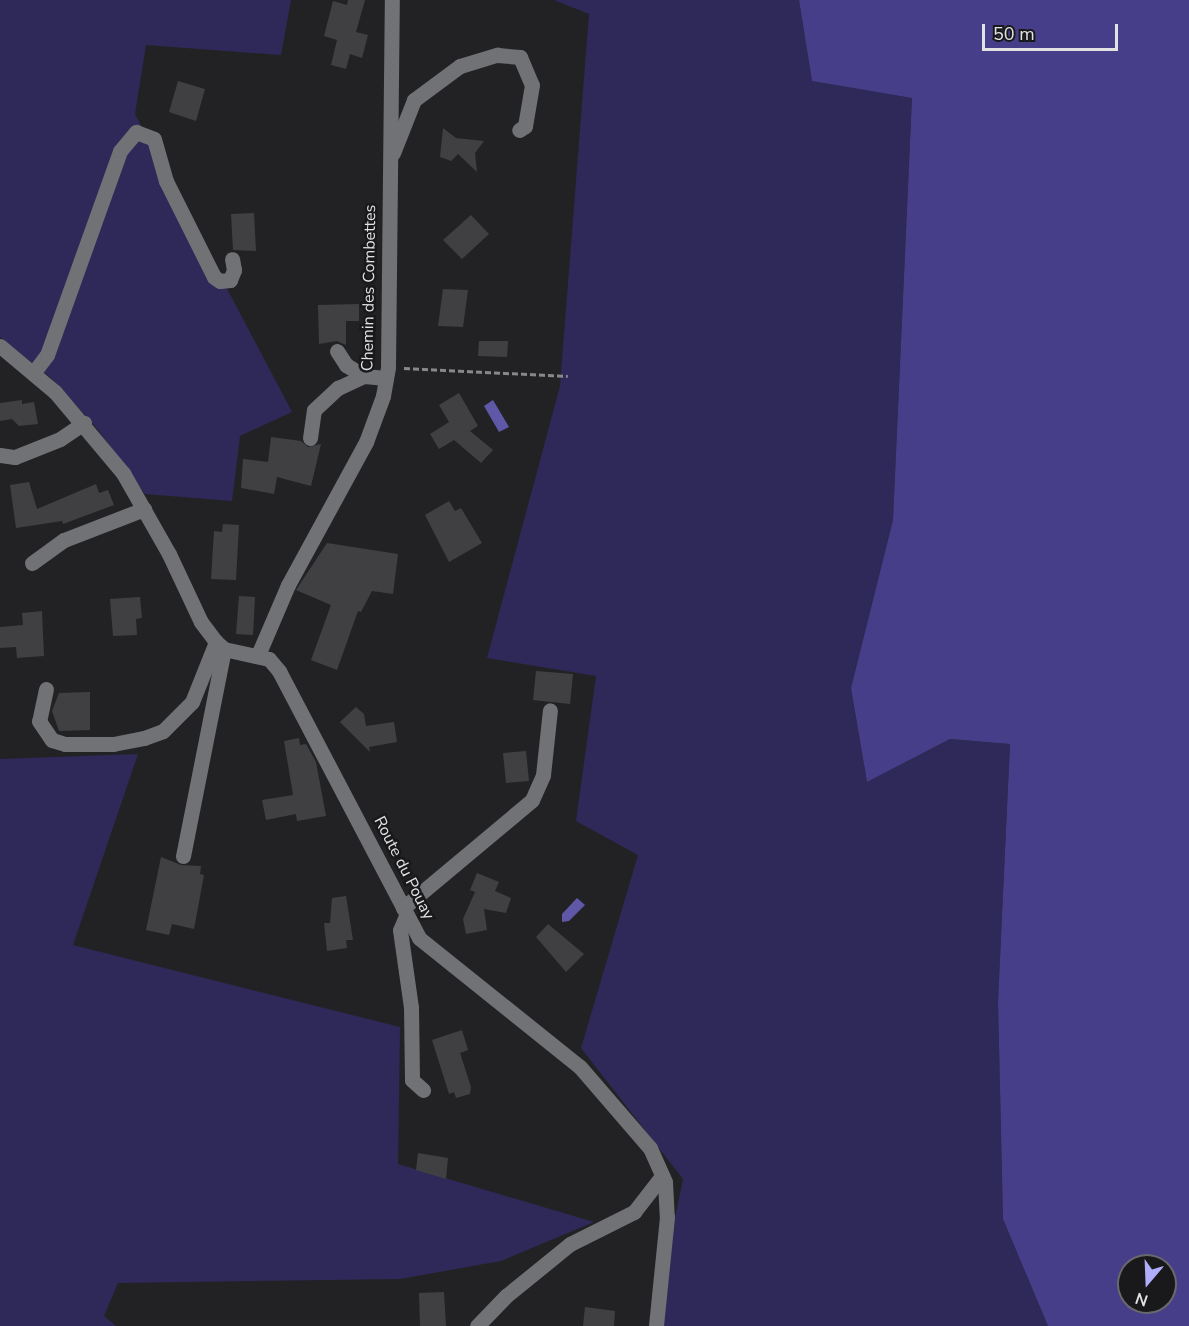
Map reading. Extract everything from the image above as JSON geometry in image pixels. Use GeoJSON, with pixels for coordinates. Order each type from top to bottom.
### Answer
{"type":"FeatureCollection","features":[{"type":"Feature","properties":{"kind":"street","name":"Chemin des Combettes"},"geometry":{"type":"LineString","coordinates":[[258,655],[288,585],[366,442],[387,373],[388,154],[392,0]]}},
{"type":"Feature","properties":{"kind":"street"},"geometry":{"type":"LineString","coordinates":[[388,154],[393,152],[408,109],[422,92],[460,66],[497,55],[520,57],[532,85],[528,118],[519,130]]}},
{"type":"Feature","properties":{"kind":"street"},"geometry":{"type":"LineString","coordinates":[[33,372],[46,355],[120,151],[136,132],[154,139],[166,181],[214,277],[220,281],[230,280],[234,270],[232,259]]}},
{"type":"Feature","properties":{"kind":"street"},"geometry":{"type":"LineString","coordinates":[[0,346],[33,372],[84,423],[123,473],[144,509],[201,622],[220,645],[183,856]]}},
{"type":"Feature","properties":{"kind":"street"},"geometry":{"type":"LineString","coordinates":[[337,351],[346,365],[364,375]]}},
{"type":"Feature","properties":{"kind":"street"},"geometry":{"type":"LineString","coordinates":[[310,438],[314,410],[338,388],[364,375],[387,373]]}},
{"type":"Feature","properties":{"kind":"street"},"geometry":{"type":"LineString","coordinates":[[0,455],[15,457],[60,439],[84,423]]}},
{"type":"Feature","properties":{"kind":"street"},"geometry":{"type":"LineString","coordinates":[[32,563],[64,540],[144,509]]}},
{"type":"Feature","properties":{"kind":"street"},"geometry":{"type":"LineString","coordinates":[[46,689],[39,721],[52,740],[65,744],[101,744],[144,738],[164,731],[192,702],[220,645]]}},
{"type":"Feature","properties":{"kind":"street","name":"Route du Pouay"},"geometry":{"type":"LineString","coordinates":[[220,645],[258,655],[279,670],[419,938],[580,1067],[633,1125],[650,1148],[662,1176],[668,1217],[657,1326]]}},
{"type":"Feature","properties":{"kind":"street"},"geometry":{"type":"LineString","coordinates":[[423,1090],[412,1080],[411,1007],[400,930],[405,912],[531,800],[543,775],[550,710]]}},
{"type":"Feature","properties":{"kind":"street"},"geometry":{"type":"LineString","coordinates":[[477,1326],[506,1296],[570,1244],[634,1212],[662,1176]]}},
{"type":"Feature","properties":{"kind":"path"},"geometry":{"type":"LineString","coordinates":[[387,373],[568,376]]}},
{"type":"Feature","properties":{"kind":"shaded area"},"geometry":{"type":"Polygon","coordinates":[[[0,0],[291,0],[281,55],[146,45],[135,114],[292,412],[240,436],[232,501],[145,494],[98,430],[52,379],[0,337],[0,0]]]}},
{"type":"Feature","properties":{"kind":"shaded area"},"geometry":{"type":"Polygon","coordinates":[[[554,0],[799,0],[812,81],[912,98],[893,520],[851,688],[867,782],[950,739],[1010,744],[998,1002],[1003,1219],[1048,1326],[653,1326],[683,1179],[581,1048],[638,855],[576,821],[596,676],[487,658],[560,386],[589,14],[554,0]]]}},
{"type":"Feature","properties":{"kind":"shaded area"},"geometry":{"type":"Polygon","coordinates":[[[799,0],[1189,0],[1189,1326],[1048,1326],[1003,1219],[998,1002],[1010,744],[950,739],[867,782],[851,688],[893,520],[912,98],[812,81],[799,0]]]}},
{"type":"Feature","properties":{"kind":"shaded area"},"geometry":{"type":"Polygon","coordinates":[[[493,400],[509,427],[499,432],[484,406],[493,400]]]}},
{"type":"Feature","properties":{"kind":"shaded area"},"geometry":{"type":"Polygon","coordinates":[[[138,754],[73,945],[400,1027],[398,1164],[594,1222],[501,1261],[400,1279],[118,1283],[104,1316],[116,1326],[0,1326],[0,759],[138,754]]]}},
{"type":"Feature","properties":{"kind":"shaded area"},"geometry":{"type":"Polygon","coordinates":[[[577,898],[585,905],[569,921],[562,922],[562,914],[577,898]]]}},
{"type":"Feature","properties":{"kind":"building"},"geometry":{"type":"Polygon","coordinates":[[[348,0],[365,0],[356,32],[368,35],[362,58],[350,54],[346,69],[331,65],[337,40],[324,36],[333,1],[347,5],[348,0]]]}},
{"type":"Feature","properties":{"kind":"building"},"geometry":{"type":"Polygon","coordinates":[[[178,81],[205,89],[196,121],[169,112],[178,81]]]}},
{"type":"Feature","properties":{"kind":"building"},"geometry":{"type":"Polygon","coordinates":[[[443,128],[456,138],[484,141],[475,153],[477,172],[458,154],[451,161],[440,157],[443,128]]]}},
{"type":"Feature","properties":{"kind":"building"},"geometry":{"type":"Polygon","coordinates":[[[254,213],[256,251],[233,250],[231,214],[254,213]]]}},
{"type":"Feature","properties":{"kind":"building"},"geometry":{"type":"Polygon","coordinates":[[[471,215],[489,234],[462,259],[443,240],[471,215]]]}},
{"type":"Feature","properties":{"kind":"building"},"geometry":{"type":"Polygon","coordinates":[[[443,289],[468,290],[463,327],[438,326],[443,289]]]}},
{"type":"Feature","properties":{"kind":"building"},"geometry":{"type":"Polygon","coordinates":[[[359,304],[359,321],[346,321],[346,345],[337,341],[319,344],[318,305],[359,304]]]}},
{"type":"Feature","properties":{"kind":"building"},"geometry":{"type":"Polygon","coordinates":[[[479,341],[508,341],[507,357],[478,356],[479,341]]]}},
{"type":"Feature","properties":{"kind":"building"},"geometry":{"type":"Polygon","coordinates":[[[459,393],[478,426],[470,431],[493,450],[481,463],[454,440],[439,449],[430,434],[449,422],[439,405],[459,393]]]}},
{"type":"Feature","properties":{"kind":"building"},"geometry":{"type":"Polygon","coordinates":[[[22,400],[22,404],[34,402],[38,424],[19,426],[12,419],[0,421],[0,403],[22,400]]]}},
{"type":"Feature","properties":{"kind":"building"},"geometry":{"type":"Polygon","coordinates":[[[271,437],[301,441],[308,447],[321,444],[311,486],[277,477],[274,494],[241,488],[243,459],[268,462],[271,437]]]}},
{"type":"Feature","properties":{"kind":"building"},"geometry":{"type":"Polygon","coordinates":[[[29,482],[37,509],[96,484],[99,493],[108,490],[114,505],[63,524],[62,521],[16,528],[10,485],[29,482]]]}},
{"type":"Feature","properties":{"kind":"building"},"geometry":{"type":"Polygon","coordinates":[[[449,501],[455,511],[461,508],[482,543],[449,562],[425,515],[449,501]]]}},
{"type":"Feature","properties":{"kind":"building"},"geometry":{"type":"Polygon","coordinates":[[[223,524],[239,525],[236,580],[211,579],[214,531],[222,532],[223,524]]]}},
{"type":"Feature","properties":{"kind":"building"},"geometry":{"type":"Polygon","coordinates":[[[327,543],[398,554],[393,594],[372,591],[361,612],[358,611],[337,670],[311,660],[331,605],[296,590],[327,543]]]}},
{"type":"Feature","properties":{"kind":"building"},"geometry":{"type":"Polygon","coordinates":[[[239,596],[255,597],[253,635],[236,634],[239,596]]]}},
{"type":"Feature","properties":{"kind":"building"},"geometry":{"type":"Polygon","coordinates":[[[140,597],[142,618],[136,619],[137,635],[113,636],[110,599],[140,597]]]}},
{"type":"Feature","properties":{"kind":"building"},"geometry":{"type":"Polygon","coordinates":[[[42,611],[44,656],[17,658],[16,647],[0,648],[0,627],[23,625],[22,613],[42,611]]]}},
{"type":"Feature","properties":{"kind":"building"},"geometry":{"type":"Polygon","coordinates":[[[536,671],[573,674],[570,704],[533,700],[536,671]]]}},
{"type":"Feature","properties":{"kind":"building"},"geometry":{"type":"Polygon","coordinates":[[[90,692],[90,730],[59,731],[52,711],[59,693],[90,692]]]}},
{"type":"Feature","properties":{"kind":"building"},"geometry":{"type":"Polygon","coordinates":[[[356,707],[364,714],[366,726],[394,722],[397,742],[369,747],[370,752],[340,722],[356,707]]]}},
{"type":"Feature","properties":{"kind":"building"},"geometry":{"type":"Polygon","coordinates":[[[299,738],[300,745],[306,744],[316,762],[326,816],[297,821],[296,814],[266,820],[262,800],[293,795],[284,741],[299,738]]]}},
{"type":"Feature","properties":{"kind":"building"},"geometry":{"type":"Polygon","coordinates":[[[526,751],[529,781],[506,783],[503,753],[526,751]]]}},
{"type":"Feature","properties":{"kind":"building"},"geometry":{"type":"Polygon","coordinates":[[[161,857],[181,865],[201,866],[200,874],[204,875],[194,929],[172,924],[169,935],[146,930],[161,857]]]}},
{"type":"Feature","properties":{"kind":"building"},"geometry":{"type":"Polygon","coordinates":[[[477,873],[499,882],[495,891],[511,898],[506,913],[484,909],[487,930],[466,934],[463,919],[475,892],[470,890],[477,873]]]}},
{"type":"Feature","properties":{"kind":"building"},"geometry":{"type":"Polygon","coordinates":[[[346,896],[353,940],[346,940],[347,948],[327,951],[324,923],[330,923],[332,898],[346,896]]]}},
{"type":"Feature","properties":{"kind":"building"},"geometry":{"type":"Polygon","coordinates":[[[548,924],[584,954],[566,972],[536,937],[548,924]]]}},
{"type":"Feature","properties":{"kind":"building"},"geometry":{"type":"Polygon","coordinates":[[[462,1030],[468,1050],[460,1053],[471,1087],[470,1094],[456,1098],[454,1092],[449,1094],[432,1040],[462,1030]]]}},
{"type":"Feature","properties":{"kind":"building"},"geometry":{"type":"Polygon","coordinates":[[[418,1153],[448,1158],[446,1179],[416,1170],[418,1153]]]}},
{"type":"Feature","properties":{"kind":"building"},"geometry":{"type":"Polygon","coordinates":[[[444,1292],[446,1326],[420,1326],[419,1293],[444,1292]]]}},
{"type":"Feature","properties":{"kind":"building"},"geometry":{"type":"Polygon","coordinates":[[[585,1307],[615,1311],[614,1326],[583,1326],[585,1307]]]}}]}
